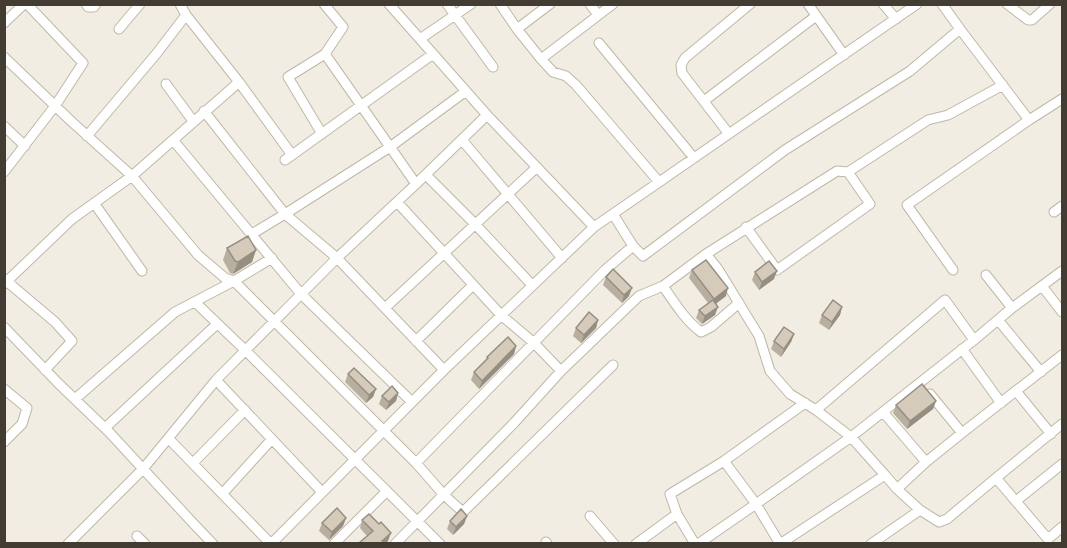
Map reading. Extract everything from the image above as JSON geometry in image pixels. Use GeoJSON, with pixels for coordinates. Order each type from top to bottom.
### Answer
{"type":"FeatureCollection","features":[{"type":"Feature","properties":{"kind":"street"},"geometry":{"type":"LineString","coordinates":[[4,23],[26,4],[83,63],[55,106],[4,172]]}},
{"type":"Feature","properties":{"kind":"street"},"geometry":{"type":"LineString","coordinates":[[86,4],[88,7],[94,7],[96,4]]}},
{"type":"Feature","properties":{"kind":"street"},"geometry":{"type":"LineString","coordinates":[[119,29],[140,4]]}},
{"type":"Feature","properties":{"kind":"street"},"geometry":{"type":"LineString","coordinates":[[180,4],[238,82],[288,158],[433,54]]}},
{"type":"Feature","properties":{"kind":"street"},"geometry":{"type":"LineString","coordinates":[[322,134],[288,77],[325,54],[343,27],[324,4]]}},
{"type":"Feature","properties":{"kind":"street"},"geometry":{"type":"LineString","coordinates":[[389,4],[487,115],[594,227]]}},
{"type":"Feature","properties":{"kind":"street"},"geometry":{"type":"LineString","coordinates":[[447,4],[494,67]]}},
{"type":"Feature","properties":{"kind":"street"},"geometry":{"type":"LineString","coordinates":[[420,39],[471,4]]}},
{"type":"Feature","properties":{"kind":"street"},"geometry":{"type":"LineString","coordinates":[[500,4],[541,59],[553,72],[566,76],[576,85],[659,182]]}},
{"type":"Feature","properties":{"kind":"street"},"geometry":{"type":"LineString","coordinates":[[518,29],[550,4]]}},
{"type":"Feature","properties":{"kind":"street"},"geometry":{"type":"LineString","coordinates":[[590,4],[598,15]]}},
{"type":"Feature","properties":{"kind":"street"},"geometry":{"type":"LineString","coordinates":[[541,59],[613,4]]}},
{"type":"Feature","properties":{"kind":"street"},"geometry":{"type":"LineString","coordinates":[[729,134],[682,73],[681,65],[685,58],[750,4]]}},
{"type":"Feature","properties":{"kind":"street"},"geometry":{"type":"LineString","coordinates":[[808,4],[844,55]]}},
{"type":"Feature","properties":{"kind":"street"},"geometry":{"type":"LineString","coordinates":[[883,4],[896,19]]}},
{"type":"Feature","properties":{"kind":"street"},"geometry":{"type":"LineString","coordinates":[[169,439],[271,543],[411,402],[594,227],[917,4]]}},
{"type":"Feature","properties":{"kind":"street"},"geometry":{"type":"LineString","coordinates":[[942,4],[1029,120]]}},
{"type":"Feature","properties":{"kind":"street"},"geometry":{"type":"LineString","coordinates":[[1008,4],[1028,20],[1032,20],[1050,4]]}},
{"type":"Feature","properties":{"kind":"street"},"geometry":{"type":"LineString","coordinates":[[87,136],[186,15]]}},
{"type":"Feature","properties":{"kind":"street"},"geometry":{"type":"LineString","coordinates":[[704,101],[816,16]]}},
{"type":"Feature","properties":{"kind":"street"},"geometry":{"type":"LineString","coordinates":[[613,214],[633,246],[643,256],[785,150],[910,71],[960,29]]}},
{"type":"Feature","properties":{"kind":"street"},"geometry":{"type":"LineString","coordinates":[[599,43],[694,158]]}},
{"type":"Feature","properties":{"kind":"street"},"geometry":{"type":"LineString","coordinates":[[325,54],[416,184]]}},
{"type":"Feature","properties":{"kind":"street"},"geometry":{"type":"LineString","coordinates":[[4,57],[132,176],[198,255],[225,278],[234,281],[463,512],[613,365]]}},
{"type":"Feature","properties":{"kind":"street"},"geometry":{"type":"LineString","coordinates":[[45,370],[72,341],[55,321],[5,281],[72,219],[132,176],[238,82]]}},
{"type":"Feature","properties":{"kind":"street"},"geometry":{"type":"LineString","coordinates":[[166,84],[193,121]]}},
{"type":"Feature","properties":{"kind":"street"},"geometry":{"type":"LineString","coordinates":[[395,543],[514,423],[561,371],[639,296],[663,286],[746,227],[837,171],[848,172],[928,120],[948,115],[1003,85]]}},
{"type":"Feature","properties":{"kind":"street"},"geometry":{"type":"LineString","coordinates":[[252,234],[390,147],[466,91]]}},
{"type":"Feature","properties":{"kind":"street"},"geometry":{"type":"LineString","coordinates":[[953,270],[907,205],[1062,99]]}},
{"type":"Feature","properties":{"kind":"street"},"geometry":{"type":"LineString","coordinates":[[204,111],[285,214],[337,258],[444,370]]}},
{"type":"Feature","properties":{"kind":"street"},"geometry":{"type":"LineString","coordinates":[[68,543],[143,469],[216,380],[337,258],[487,115]]}},
{"type":"Feature","properties":{"kind":"street"},"geometry":{"type":"LineString","coordinates":[[4,126],[25,146]]}},
{"type":"Feature","properties":{"kind":"street"},"geometry":{"type":"LineString","coordinates":[[173,140],[302,294],[411,402]]}},
{"type":"Feature","properties":{"kind":"street"},"geometry":{"type":"LineString","coordinates":[[462,140],[562,258]]}},
{"type":"Feature","properties":{"kind":"street"},"geometry":{"type":"LineString","coordinates":[[385,308],[537,167]]}},
{"type":"Feature","properties":{"kind":"street"},"geometry":{"type":"LineString","coordinates":[[746,227],[777,270],[870,204],[848,172]]}},
{"type":"Feature","properties":{"kind":"street"},"geometry":{"type":"LineString","coordinates":[[426,175],[532,285]]}},
{"type":"Feature","properties":{"kind":"street"},"geometry":{"type":"LineString","coordinates":[[397,202],[501,315],[534,343],[561,371]]}},
{"type":"Feature","properties":{"kind":"street"},"geometry":{"type":"LineString","coordinates":[[94,203],[142,272]]}},
{"type":"Feature","properties":{"kind":"street"},"geometry":{"type":"LineString","coordinates":[[416,463],[605,270],[633,246]]}},
{"type":"Feature","properties":{"kind":"street"},"geometry":{"type":"LineString","coordinates":[[706,254],[718,269],[759,336],[770,371],[790,394],[816,410],[851,437],[897,489],[920,510],[939,522],[947,519],[1062,424]]}},
{"type":"Feature","properties":{"kind":"street"},"geometry":{"type":"LineString","coordinates":[[75,399],[176,312],[272,258]]}},
{"type":"Feature","properties":{"kind":"street"},"geometry":{"type":"LineString","coordinates":[[805,403],[724,461],[670,494],[677,514],[696,543],[851,437],[1012,308],[1062,271]]}},
{"type":"Feature","properties":{"kind":"street"},"geometry":{"type":"LineString","coordinates":[[986,275],[1012,308]]}},
{"type":"Feature","properties":{"kind":"street"},"geometry":{"type":"LineString","coordinates":[[416,340],[473,285]]}},
{"type":"Feature","properties":{"kind":"street"},"geometry":{"type":"LineString","coordinates":[[663,286],[693,326],[701,332],[711,327],[739,303]]}},
{"type":"Feature","properties":{"kind":"street"},"geometry":{"type":"LineString","coordinates":[[1042,286],[1062,312]]}},
{"type":"Feature","properties":{"kind":"street"},"geometry":{"type":"LineString","coordinates":[[816,410],[945,300],[974,340]]}},
{"type":"Feature","properties":{"kind":"street"},"geometry":{"type":"LineString","coordinates":[[195,302],[440,543]]}},
{"type":"Feature","properties":{"kind":"street"},"geometry":{"type":"LineString","coordinates":[[998,320],[1041,372]]}},
{"type":"Feature","properties":{"kind":"street"},"geometry":{"type":"LineString","coordinates":[[105,428],[217,324]]}},
{"type":"Feature","properties":{"kind":"street"},"geometry":{"type":"LineString","coordinates":[[4,327],[105,428],[213,543]]}},
{"type":"Feature","properties":{"kind":"street"},"geometry":{"type":"LineString","coordinates":[[962,349],[1001,403]]}},
{"type":"Feature","properties":{"kind":"street"},"geometry":{"type":"LineString","coordinates":[[897,489],[926,462],[1062,356]]}},
{"type":"Feature","properties":{"kind":"street"},"geometry":{"type":"LineString","coordinates":[[216,380],[322,492]]}},
{"type":"Feature","properties":{"kind":"street"},"geometry":{"type":"LineString","coordinates":[[921,383],[962,433]]}},
{"type":"Feature","properties":{"kind":"street"},"geometry":{"type":"LineString","coordinates":[[4,388],[27,408],[22,424],[4,442]]}},
{"type":"Feature","properties":{"kind":"street"},"geometry":{"type":"LineString","coordinates":[[1016,391],[1051,434]]}},
{"type":"Feature","properties":{"kind":"street"},"geometry":{"type":"LineString","coordinates":[[193,463],[245,410]]}},
{"type":"Feature","properties":{"kind":"street"},"geometry":{"type":"LineString","coordinates":[[883,412],[926,462]]}},
{"type":"Feature","properties":{"kind":"street"},"geometry":{"type":"LineString","coordinates":[[223,493],[272,439]]}},
{"type":"Feature","properties":{"kind":"street"},"geometry":{"type":"LineString","coordinates":[[724,461],[756,504],[780,543],[885,475]]}},
{"type":"Feature","properties":{"kind":"street"},"geometry":{"type":"LineString","coordinates":[[1016,501],[1062,464]]}},
{"type":"Feature","properties":{"kind":"street"},"geometry":{"type":"LineString","coordinates":[[996,478],[1048,539],[1062,527]]}},
{"type":"Feature","properties":{"kind":"street"},"geometry":{"type":"LineString","coordinates":[[334,543],[387,491]]}},
{"type":"Feature","properties":{"kind":"street"},"geometry":{"type":"LineString","coordinates":[[871,543],[920,510]]}},
{"type":"Feature","properties":{"kind":"street"},"geometry":{"type":"LineString","coordinates":[[636,543],[677,514]]}},
{"type":"Feature","properties":{"kind":"street"},"geometry":{"type":"LineString","coordinates":[[590,516],[614,543]]}},
{"type":"Feature","properties":{"kind":"street"},"geometry":{"type":"LineString","coordinates":[[137,536],[145,543]]}},
{"type":"Feature","properties":{"kind":"building"},"geometry":{"type":"Polygon","coordinates":[[[248,236],[256,250],[238,262],[235,261],[227,248],[248,236]]]}},
{"type":"Feature","properties":{"kind":"building"},"geometry":{"type":"Polygon","coordinates":[[[706,260],[728,288],[714,299],[692,270],[706,260]]]}},
{"type":"Feature","properties":{"kind":"building"},"geometry":{"type":"Polygon","coordinates":[[[769,261],[777,271],[762,282],[755,272],[769,261]]]}},
{"type":"Feature","properties":{"kind":"building"},"geometry":{"type":"Polygon","coordinates":[[[613,269],[632,288],[624,295],[606,277],[613,269]]]}},
{"type":"Feature","properties":{"kind":"building"},"geometry":{"type":"Polygon","coordinates":[[[713,300],[718,307],[705,316],[699,310],[713,300]]]}},
{"type":"Feature","properties":{"kind":"building"},"geometry":{"type":"Polygon","coordinates":[[[833,300],[842,307],[832,322],[822,315],[833,300]]]}},
{"type":"Feature","properties":{"kind":"building"},"geometry":{"type":"Polygon","coordinates":[[[589,312],[598,320],[584,335],[576,328],[589,312]]]}},
{"type":"Feature","properties":{"kind":"building"},"geometry":{"type":"Polygon","coordinates":[[[784,327],[794,334],[784,349],[774,341],[784,327]]]}},
{"type":"Feature","properties":{"kind":"building"},"geometry":{"type":"Polygon","coordinates":[[[508,337],[516,346],[482,381],[474,372],[508,337]]]}},
{"type":"Feature","properties":{"kind":"building"},"geometry":{"type":"Polygon","coordinates":[[[354,368],[376,389],[369,395],[348,374],[354,368]]]}},
{"type":"Feature","properties":{"kind":"building"},"geometry":{"type":"Polygon","coordinates":[[[922,384],[936,401],[910,421],[896,405],[922,384]]]}},
{"type":"Feature","properties":{"kind":"building"},"geometry":{"type":"Polygon","coordinates":[[[392,386],[398,393],[389,402],[382,396],[392,386]]]}},
{"type":"Feature","properties":{"kind":"building"},"geometry":{"type":"Polygon","coordinates":[[[337,508],[346,518],[332,532],[322,523],[337,508]]]}},
{"type":"Feature","properties":{"kind":"building"},"geometry":{"type":"Polygon","coordinates":[[[461,509],[467,516],[456,527],[450,521],[461,509]]]}},
{"type":"Feature","properties":{"kind":"building"},"geometry":{"type":"Polygon","coordinates":[[[369,514],[391,533],[382,543],[359,543],[373,531],[362,520],[369,514]]]}}]}
